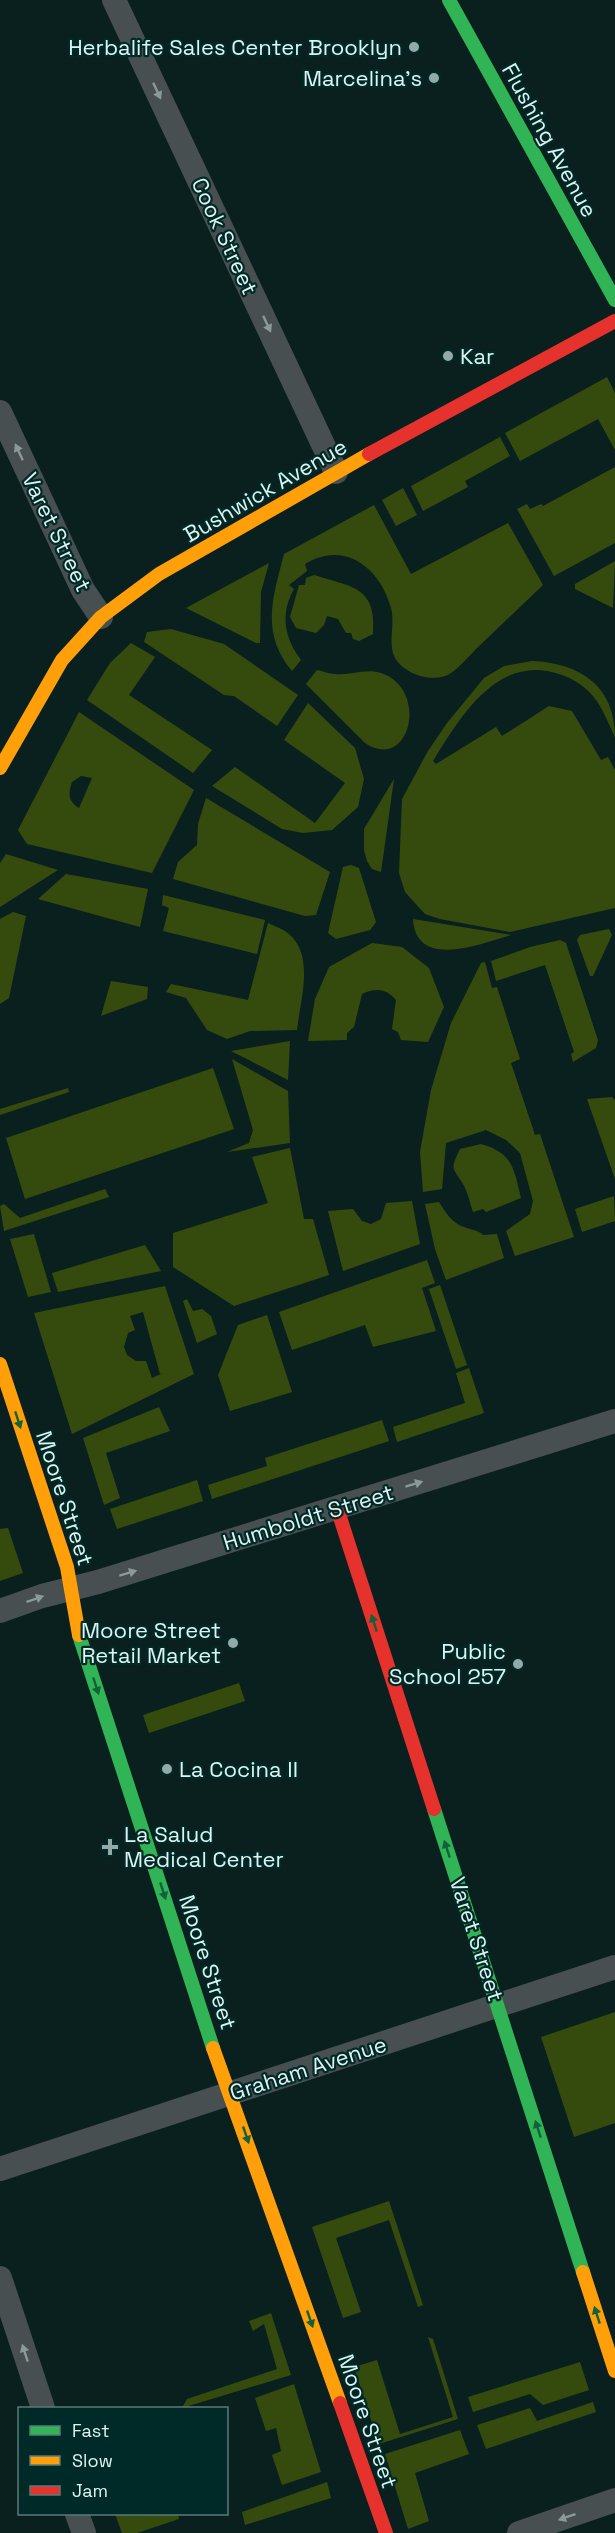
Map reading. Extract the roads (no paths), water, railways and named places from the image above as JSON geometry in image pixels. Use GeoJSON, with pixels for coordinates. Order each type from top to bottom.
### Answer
{"type":"FeatureCollection","features":[{"type":"Feature","properties":{"kind":"street","name":"Cook Street"},"geometry":{"type":"LineString","coordinates":[[114,0],[336,472]]}},
{"type":"Feature","properties":{"kind":"street","name":"Flushing Avenue"},"geometry":{"type":"LineString","coordinates":[[449,0],[615,300]]}},
{"type":"Feature","properties":{"kind":"street","name":"Bushwick Avenue"},"geometry":{"type":"LineString","coordinates":[[0,768],[62,660],[101,617],[159,574],[336,472],[615,321]]}},
{"type":"Feature","properties":{"kind":"street","name":"Varet Street"},"geometry":{"type":"LineString","coordinates":[[0,412],[83,590],[101,617]]}},
{"type":"Feature","properties":{"kind":"street","name":"Moore Street"},"geometry":{"type":"LineString","coordinates":[[0,1364],[71,1588],[78,1630],[230,2094],[386,2533]]}},
{"type":"Feature","properties":{"kind":"street","name":"Humboldt Street"},"geometry":{"type":"LineString","coordinates":[[0,1611],[42,1596],[337,1508],[615,1421]]}},
{"type":"Feature","properties":{"kind":"street","name":"Varet Street"},"geometry":{"type":"LineString","coordinates":[[337,1508],[615,2371]]}},
{"type":"Feature","properties":{"kind":"street","name":"Graham Avenue"},"geometry":{"type":"LineString","coordinates":[[0,2169],[615,1967]]}},
{"type":"Feature","properties":{"kind":"street"},"geometry":{"type":"LineString","coordinates":[[0,2278],[42,2407]]}},
{"type":"Feature","properties":{"kind":"street"},"geometry":{"type":"LineString","coordinates":[[519,2533],[615,2500]]}},
{"type":"Feature","properties":{"kind":"street"},"geometry":{"type":"LineString","coordinates":[[77,2515],[84,2533]]}},
{"type":"Feature","properties":{"kind":"place","name":"Herbalife Sales Center Brooklyn"},"geometry":{"type":"Point","coordinates":[414,47]}},
{"type":"Feature","properties":{"kind":"place","name":"Marcelina's"},"geometry":{"type":"Point","coordinates":[434,78]}},
{"type":"Feature","properties":{"kind":"place","name":"Kar"},"geometry":{"type":"Point","coordinates":[448,356]}},
{"type":"Feature","properties":{"kind":"place","name":"Moore Street Retail Market"},"geometry":{"type":"Point","coordinates":[233,1643]}},
{"type":"Feature","properties":{"kind":"place","name":"Public School 257"},"geometry":{"type":"Point","coordinates":[518,1664]}},
{"type":"Feature","properties":{"kind":"place","name":"La Cocina II"},"geometry":{"type":"Point","coordinates":[167,1769]}},
{"type":"Feature","properties":{"kind":"place","name":"La Salud Medical Center"},"geometry":{"type":"Point","coordinates":[110,1847]}}]}
